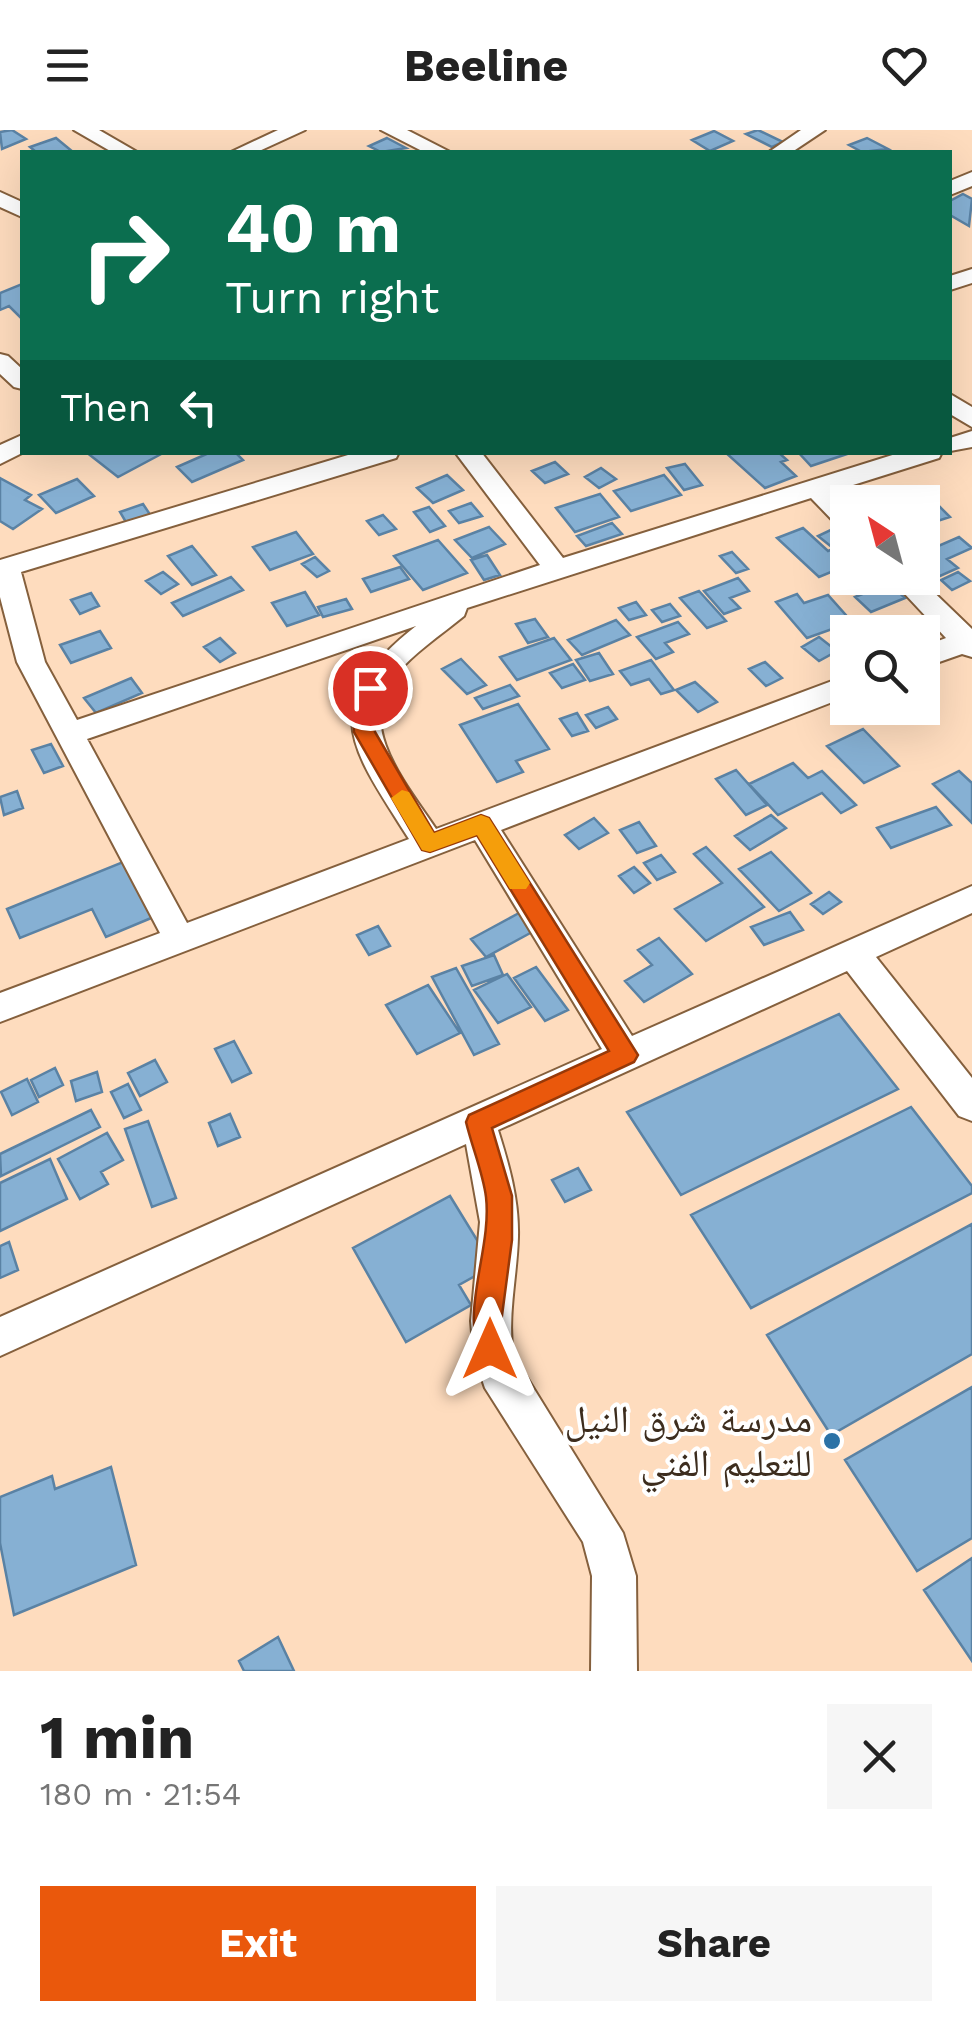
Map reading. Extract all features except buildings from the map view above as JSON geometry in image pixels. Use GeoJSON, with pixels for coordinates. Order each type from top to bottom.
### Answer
{"type":"FeatureCollection","features":[{"type":"Feature","properties":{"kind":"street"},"geometry":{"type":"LineString","coordinates":[[84,130],[122,150]]}},
{"type":"Feature","properties":{"kind":"street"},"geometry":{"type":"LineString","coordinates":[[246,150],[295,130]]}},
{"type":"Feature","properties":{"kind":"street"},"geometry":{"type":"LineString","coordinates":[[391,130],[419,135]]}},
{"type":"Feature","properties":{"kind":"street"},"geometry":{"type":"LineString","coordinates":[[781,145],[815,130]]}},
{"type":"Feature","properties":{"kind":"street"},"geometry":{"type":"LineString","coordinates":[[0,361],[16,382]]}},
{"type":"Feature","properties":{"kind":"street"},"geometry":{"type":"LineString","coordinates":[[952,402],[972,420]]}},
{"type":"Feature","properties":{"kind":"street"},"geometry":{"type":"LineString","coordinates":[[304,455],[324,472]]}},
{"type":"Feature","properties":{"kind":"street"},"geometry":{"type":"LineString","coordinates":[[180,940],[32,662],[3,568],[377,455]]}},
{"type":"Feature","properties":{"kind":"street"},"geometry":{"type":"LineString","coordinates":[[469,455],[557,570]]}},
{"type":"Feature","properties":{"kind":"street"},"geometry":{"type":"LineString","coordinates":[[834,455],[856,476]]}},
{"type":"Feature","properties":{"kind":"street"},"geometry":{"type":"LineString","coordinates":[[69,734],[468,598],[921,455]]}},
{"type":"Feature","properties":{"kind":"street"},"geometry":{"type":"LineString","coordinates":[[816,488],[830,502]]}},
{"type":"Feature","properties":{"kind":"street"},"geometry":{"type":"LineString","coordinates":[[921,595],[970,643],[940,652]]}},
{"type":"Feature","properties":{"kind":"street"},"geometry":{"type":"LineString","coordinates":[[430,844],[364,732],[365,704],[381,671],[468,598]]}},
{"type":"Feature","properties":{"kind":"street"},"geometry":{"type":"LineString","coordinates":[[0,1008],[830,693]]}},
{"type":"Feature","properties":{"kind":"street"},"geometry":{"type":"LineString","coordinates":[[481,824],[625,1055]]}},
{"type":"Feature","properties":{"kind":"street"},"geometry":{"type":"LineString","coordinates":[[0,1336],[972,899]]}},
{"type":"Feature","properties":{"kind":"street"},"geometry":{"type":"LineString","coordinates":[[851,951],[972,1105]]}},
{"type":"Feature","properties":{"kind":"street"},"geometry":{"type":"LineString","coordinates":[[478,1122],[499,1196],[499,1240],[488,1323],[490,1349],[500,1374],[602,1533],[614,1576],[614,1671]]}},
{"type":"Feature","properties":{"kind":"slow traffic"},"geometry":{"type":"LineString","coordinates":[[402,798],[430,844],[481,824],[518,883]]}},
{"type":"Feature","properties":{"kind":"place","name":"مدرسة شرق النيل للتعليم الفني"},"geometry":{"type":"Point","coordinates":[832,1441]}},
{"type":"Feature","properties":{"kind":"route"},"geometry":{"type":"LineString","coordinates":[[370,688],[364,732],[430,844],[481,824],[625,1055],[478,1122],[499,1196],[499,1240],[488,1323],[490,1349]]}}]}
